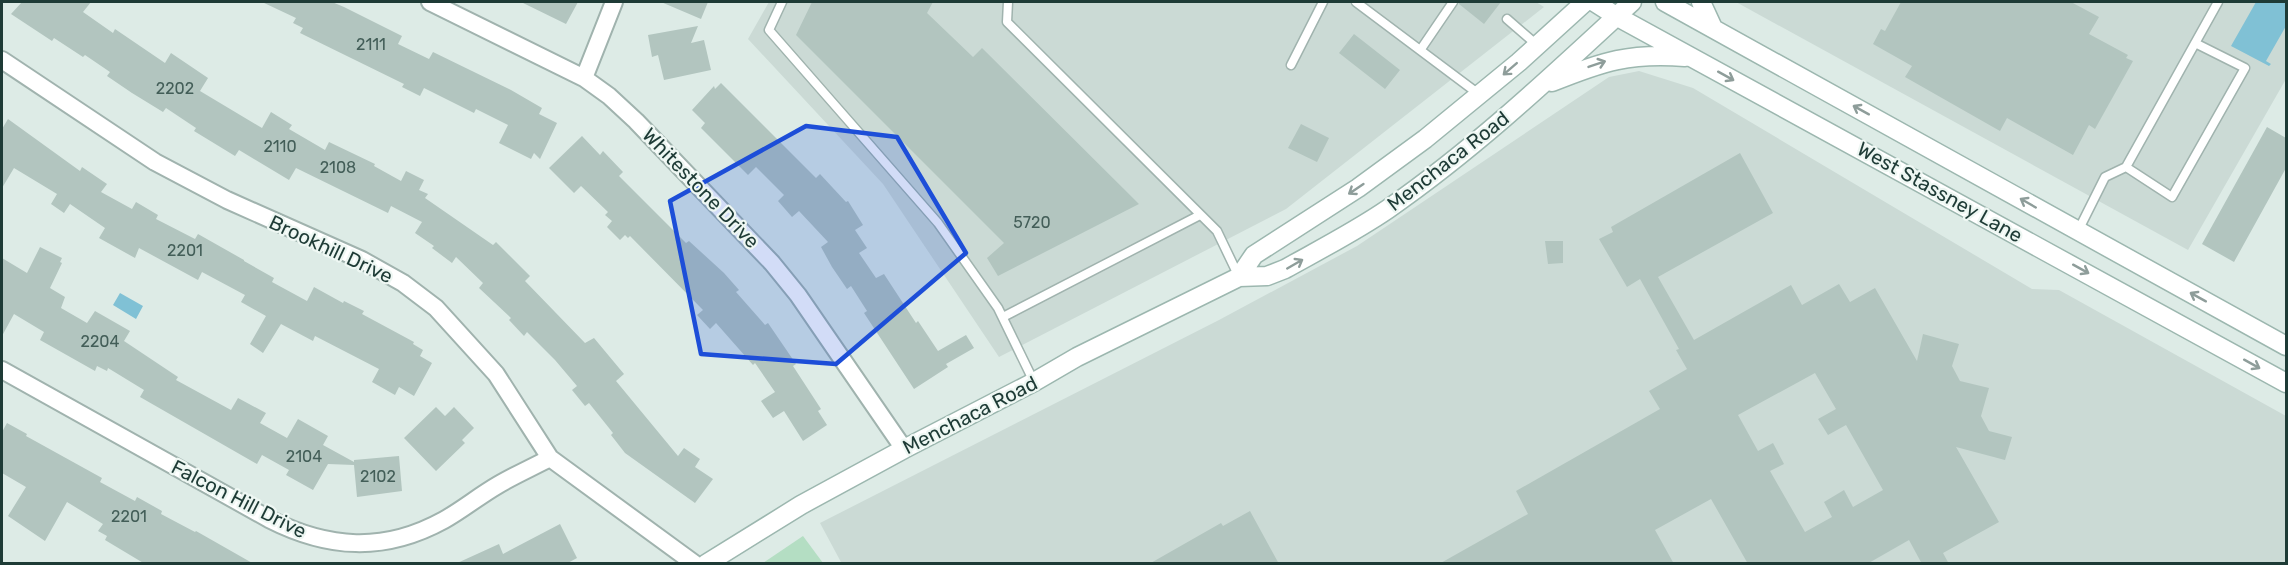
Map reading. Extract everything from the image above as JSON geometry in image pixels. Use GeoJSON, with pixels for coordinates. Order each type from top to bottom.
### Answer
{"type":"FeatureCollection","features":[{"type":"Feature","properties":{"kind":"main road","name":"Menchaca Road"},"geometry":{"type":"LineString","coordinates":[[1239,276],[1254,255],[1374,177],[1480,95],[1585,2]]}},
{"type":"Feature","properties":{"kind":"main road","name":"West Stassney Lane"},"geometry":{"type":"LineString","coordinates":[[1594,2],[2286,382]]}},
{"type":"Feature","properties":{"kind":"main road","name":"Menchaca Road"},"geometry":{"type":"LineString","coordinates":[[706,564],[801,505],[1077,357],[1239,276],[1267,276],[1285,269],[1387,209],[1491,129],[1542,86],[1632,2]]}},
{"type":"Feature","properties":{"kind":"main road","name":"West Stassney Lane"},"geometry":{"type":"LineString","coordinates":[[1665,2],[2286,346]]}},
{"type":"Feature","properties":{"kind":"main road"},"geometry":{"type":"LineString","coordinates":[[1701,2],[1713,28]]}},
{"type":"Feature","properties":{"kind":"main road"},"geometry":{"type":"LineString","coordinates":[[1542,86],[1586,68],[1623,57],[1658,55],[1692,57]]}},
{"type":"Feature","properties":{"kind":"main road"},"geometry":{"type":"LineString","coordinates":[[2054,255],[2078,231]]}},
{"type":"Feature","properties":{"kind":"street","name":"Whitestone Drive"},"geometry":{"type":"LineString","coordinates":[[430,2],[584,78],[609,96],[636,121],[772,263],[798,295],[904,449]]}},
{"type":"Feature","properties":{"kind":"street"},"geometry":{"type":"LineString","coordinates":[[584,78],[614,2]]}},
{"type":"Feature","properties":{"kind":"street","name":"Brookhill Drive"},"geometry":{"type":"LineString","coordinates":[[2,60],[155,162],[227,200],[362,260],[403,283],[436,308],[496,374],[550,458],[695,564]]}},
{"type":"Feature","properties":{"kind":"street","name":"Falcon Hill Drive"},"geometry":{"type":"LineString","coordinates":[[2,370],[269,519],[291,530],[338,543],[360,544],[382,541],[426,529],[445,520],[499,485],[550,458]]}},
{"type":"Feature","properties":{"kind":"lane"},"geometry":{"type":"LineString","coordinates":[[782,2],[769,30],[938,223],[1003,317],[1034,382]]}},
{"type":"Feature","properties":{"kind":"lane"},"geometry":{"type":"LineString","coordinates":[[1008,2],[1007,22],[1217,231],[1239,276]]}},
{"type":"Feature","properties":{"kind":"lane"},"geometry":{"type":"LineString","coordinates":[[1291,64],[1323,2]]}},
{"type":"Feature","properties":{"kind":"lane"},"geometry":{"type":"LineString","coordinates":[[1356,2],[1480,95]]}},
{"type":"Feature","properties":{"kind":"lane"},"geometry":{"type":"LineString","coordinates":[[1421,50],[1453,2]]}},
{"type":"Feature","properties":{"kind":"lane"},"geometry":{"type":"LineString","coordinates":[[2078,231],[2105,177],[2127,167],[2218,2]]}},
{"type":"Feature","properties":{"kind":"lane"},"geometry":{"type":"LineString","coordinates":[[1507,19],[1538,45]]}},
{"type":"Feature","properties":{"kind":"lane"},"geometry":{"type":"LineString","coordinates":[[2127,167],[2172,197],[2245,68],[2195,43]]}},
{"type":"Feature","properties":{"kind":"lane"},"geometry":{"type":"LineString","coordinates":[[1003,317],[1200,214]]}},
{"type":"Feature","properties":{"kind":"highlighted area"},"geometry":{"type":"Polygon","coordinates":[[[806,126],[897,137],[966,253],[836,364],[701,354],[670,201],[806,126]]]}},
{"type":"Feature","properties":{"kind":"shaded area"},"geometry":{"type":"Polygon","coordinates":[[[769,2],[1536,2],[1544,7],[1286,209],[999,357],[883,184],[748,39],[769,2]]]}},
{"type":"Feature","properties":{"kind":"shaded area"},"geometry":{"type":"Polygon","coordinates":[[[1736,2],[2286,2],[2286,79],[2188,250],[1736,2]]]}},
{"type":"Feature","properties":{"kind":"shaded area"},"geometry":{"type":"Polygon","coordinates":[[[1639,71],[1693,88],[2032,289],[2059,290],[2286,416],[2286,563],[842,564],[820,523],[1219,320],[1357,246],[1609,77],[1639,71]]]}},
{"type":"Feature","properties":{"kind":"green space"},"geometry":{"type":"Polygon","coordinates":[[[803,536],[823,563],[763,563],[803,536]]]}},
{"type":"Feature","properties":{"kind":"water"},"geometry":{"type":"Polygon","coordinates":[[[2256,2],[2286,2],[2286,26],[2266,61],[2271,64],[2269,66],[2231,46],[2256,2]]]}},
{"type":"Feature","properties":{"kind":"water"},"geometry":{"type":"Polygon","coordinates":[[[120,293],[143,306],[136,319],[113,305],[120,293]]]}},
{"type":"Feature","properties":{"kind":"building"},"geometry":{"type":"Polygon","coordinates":[[[22,2],[91,2],[83,12],[113,33],[115,29],[165,63],[171,53],[208,78],[200,91],[262,128],[271,112],[292,125],[289,129],[325,150],[329,142],[375,164],[374,166],[401,181],[406,171],[424,180],[419,190],[428,194],[425,198],[493,245],[496,242],[530,276],[525,281],[585,343],[594,338],[624,374],[616,381],[678,456],[684,448],[700,459],[695,467],[713,479],[695,503],[625,453],[611,435],[613,433],[589,403],[585,406],[572,390],[577,386],[555,360],[527,332],[524,336],[509,320],[511,318],[479,288],[483,283],[456,257],[452,263],[432,248],[434,246],[415,233],[422,222],[391,206],[388,213],[296,168],[289,180],[239,150],[235,156],[194,131],[196,128],[166,108],[163,112],[132,93],[107,76],[110,72],[85,55],[83,57],[54,38],[52,41],[11,14],[22,2]]]}},
{"type":"Feature","properties":{"kind":"building"},"geometry":{"type":"Polygon","coordinates":[[[262,2],[332,2],[402,36],[398,44],[429,59],[433,52],[511,90],[542,108],[539,114],[557,123],[540,159],[534,153],[531,159],[499,143],[508,125],[476,109],[474,113],[424,88],[420,96],[402,87],[404,84],[300,33],[303,28],[293,23],[296,18],[262,2]]]}},
{"type":"Feature","properties":{"kind":"building"},"geometry":{"type":"Polygon","coordinates":[[[521,2],[578,2],[566,24],[521,2]]]}},
{"type":"Feature","properties":{"kind":"building"},"geometry":{"type":"Polygon","coordinates":[[[661,2],[708,2],[701,19],[661,2]]]}},
{"type":"Feature","properties":{"kind":"building"},"geometry":{"type":"Polygon","coordinates":[[[812,2],[933,2],[927,13],[973,57],[982,48],[1139,204],[998,276],[987,258],[1004,243],[796,35],[812,2]]]}},
{"type":"Feature","properties":{"kind":"building"},"geometry":{"type":"Polygon","coordinates":[[[1459,2],[1501,2],[1484,24],[1459,2]]]}},
{"type":"Feature","properties":{"kind":"building"},"geometry":{"type":"Polygon","coordinates":[[[1901,2],[2071,2],[2099,17],[2089,34],[2128,55],[2126,58],[2133,61],[2095,129],[2089,125],[2073,155],[2007,118],[2000,131],[1905,77],[1912,66],[1873,44],[1881,29],[1885,31],[1901,2]]]}},
{"type":"Feature","properties":{"kind":"building"},"geometry":{"type":"Polygon","coordinates":[[[698,26],[691,43],[704,40],[711,70],[664,80],[658,55],[652,57],[648,35],[698,26]]]}},
{"type":"Feature","properties":{"kind":"building"},"geometry":{"type":"Polygon","coordinates":[[[1354,34],[1400,70],[1385,89],[1339,53],[1354,34]]]}},
{"type":"Feature","properties":{"kind":"building"},"geometry":{"type":"Polygon","coordinates":[[[721,83],[816,178],[820,174],[846,202],[848,201],[863,225],[855,230],[867,248],[859,253],[876,278],[884,274],[916,323],[918,321],[938,351],[966,335],[974,348],[946,364],[948,367],[914,389],[864,313],[867,311],[851,286],[847,289],[832,267],[821,247],[828,242],[799,211],[792,217],[778,201],[784,195],[756,167],[748,175],[701,128],[705,123],[692,110],[714,86],[715,89],[721,83]]]}},
{"type":"Feature","properties":{"kind":"building"},"geometry":{"type":"Polygon","coordinates":[[[8,119],[80,171],[82,167],[107,184],[101,192],[132,209],[136,202],[158,215],[156,219],[195,239],[198,234],[274,278],[272,282],[307,301],[314,287],[343,303],[344,301],[364,311],[362,314],[414,342],[413,344],[423,350],[420,356],[432,363],[414,396],[399,387],[395,395],[372,382],[379,369],[315,336],[313,341],[281,324],[263,353],[250,344],[266,316],[241,302],[245,295],[202,272],[198,280],[139,248],[135,258],[99,238],[105,228],[70,204],[64,213],[51,204],[57,194],[14,168],[2,188],[2,129],[8,119]]]}},
{"type":"Feature","properties":{"kind":"building"},"geometry":{"type":"Polygon","coordinates":[[[1301,124],[1329,138],[1317,162],[1288,148],[1301,124]]]}},
{"type":"Feature","properties":{"kind":"building"},"geometry":{"type":"Polygon","coordinates":[[[2267,127],[2286,138],[2286,168],[2234,262],[2202,244],[2267,127]]]}},
{"type":"Feature","properties":{"kind":"building"},"geometry":{"type":"Polygon","coordinates":[[[582,136],[600,155],[603,151],[623,172],[619,176],[686,243],[689,241],[724,273],[739,290],[736,292],[765,325],[768,323],[796,364],[793,366],[821,409],[818,411],[827,425],[803,441],[784,411],[773,418],[761,401],[775,392],[755,363],[753,365],[716,323],[710,329],[697,315],[703,310],[630,236],[628,238],[625,235],[620,240],[607,227],[612,221],[605,215],[608,212],[581,186],[574,193],[549,168],[582,136]]]}},
{"type":"Feature","properties":{"kind":"building"},"geometry":{"type":"Polygon","coordinates":[[[1740,153],[1773,213],[1658,277],[1694,340],[1791,285],[1802,305],[1839,284],[1850,302],[1875,288],[1917,361],[1923,334],[1959,344],[1952,366],[1960,381],[1989,388],[1981,416],[1989,431],[2012,437],[2005,460],[1956,447],[1999,522],[1943,553],[1949,564],[1922,564],[1909,540],[1867,564],[1748,564],[1711,499],[1655,530],[1674,564],[1439,564],[1528,514],[1516,491],[1660,409],[1649,391],[1687,369],[1676,350],[1679,349],[1640,279],[1627,287],[1599,239],[1613,232],[1611,227],[1740,153]],[[1815,373],[1738,415],[1758,451],[1773,443],[1784,464],[1770,471],[1805,532],[1832,517],[1824,502],[1844,490],[1853,507],[1883,490],[1846,425],[1828,435],[1818,419],[1836,409],[1815,373]]]}},
{"type":"Feature","properties":{"kind":"building"},"geometry":{"type":"Polygon","coordinates":[[[1545,241],[1563,241],[1563,263],[1548,264],[1545,241]]]}},
{"type":"Feature","properties":{"kind":"building"},"geometry":{"type":"Polygon","coordinates":[[[40,247],[62,258],[60,262],[62,263],[50,288],[65,297],[61,308],[87,323],[95,311],[130,331],[124,341],[178,377],[176,380],[231,410],[238,398],[266,413],[260,423],[287,438],[298,419],[328,436],[323,445],[354,462],[354,460],[399,456],[402,491],[357,497],[354,465],[328,464],[313,490],[286,475],[289,470],[262,455],[257,464],[140,397],[144,390],[108,368],[107,371],[97,366],[95,371],[40,340],[44,332],[14,314],[2,336],[2,258],[27,273],[40,247]]]}},
{"type":"Feature","properties":{"kind":"building"},"geometry":{"type":"Polygon","coordinates":[[[436,407],[445,416],[454,407],[474,428],[462,440],[465,443],[436,471],[404,438],[436,407]]]}},
{"type":"Feature","properties":{"kind":"building"},"geometry":{"type":"Polygon","coordinates":[[[7,423],[102,478],[100,482],[135,501],[137,497],[162,511],[161,514],[254,564],[145,564],[105,540],[107,536],[98,531],[103,524],[67,502],[45,541],[8,516],[26,487],[2,473],[2,432],[7,423]]]}},
{"type":"Feature","properties":{"kind":"building"},"geometry":{"type":"Polygon","coordinates":[[[1250,511],[1279,564],[1149,564],[1221,523],[1223,526],[1250,511]]]}},
{"type":"Feature","properties":{"kind":"building"},"geometry":{"type":"Polygon","coordinates":[[[560,524],[577,558],[566,564],[455,564],[499,544],[503,554],[560,524]]]}}]}
